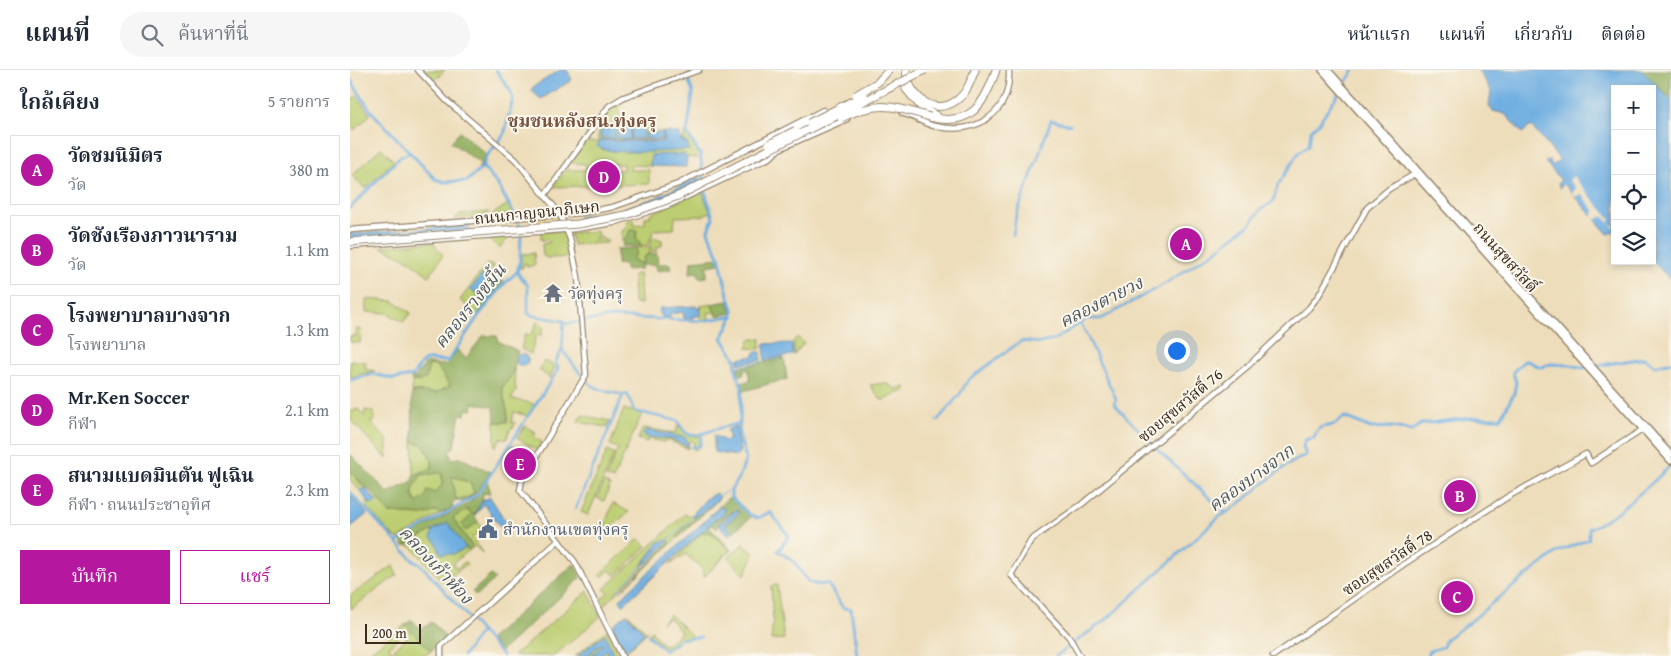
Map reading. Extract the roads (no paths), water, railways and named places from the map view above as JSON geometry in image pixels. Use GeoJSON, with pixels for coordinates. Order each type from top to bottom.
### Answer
{"type":"FeatureCollection","features":[{"type":"Feature","properties":{"kind":"highway"},"geometry":{"type":"LineString","coordinates":[[809,123],[873,86],[889,70]]}},
{"type":"Feature","properties":{"kind":"highway"},"geometry":{"type":"LineString","coordinates":[[902,70],[903,80],[909,95],[922,108],[937,116],[962,118]]}},
{"type":"Feature","properties":{"kind":"highway"},"geometry":{"type":"LineString","coordinates":[[906,70],[908,84],[921,101],[940,106],[959,99],[968,88],[976,70]]}},
{"type":"Feature","properties":{"kind":"highway"},"geometry":{"type":"LineString","coordinates":[[877,92],[915,70]]}},
{"type":"Feature","properties":{"kind":"highway"},"geometry":{"type":"LineString","coordinates":[[877,92],[925,70]]}},
{"type":"Feature","properties":{"kind":"highway"},"geometry":{"type":"LineString","coordinates":[[777,146],[869,106],[887,106],[946,120],[962,118],[980,103],[996,70]]}},
{"type":"Feature","properties":{"kind":"highway","name":"ถนนกาญจนาภิเษก"},"geometry":{"type":"LineString","coordinates":[[350,237],[576,219],[624,211],[682,189],[809,123],[877,92]]}},
{"type":"Feature","properties":{"kind":"highway","name":"ถนนกาญจนาภิเษก"},"geometry":{"type":"LineString","coordinates":[[350,242],[602,220],[667,201],[777,146],[877,92]]}},
{"type":"Feature","properties":{"kind":"main road"},"geometry":{"type":"LineString","coordinates":[[418,70],[447,100],[516,160],[560,214],[567,229],[578,277],[580,322],[586,364],[584,380],[520,485],[521,491],[575,562],[622,656]]}},
{"type":"Feature","properties":{"kind":"main road"},"geometry":{"type":"LineString","coordinates":[[545,195],[609,106],[624,98],[699,70]]}},
{"type":"Feature","properties":{"kind":"main road"},"geometry":{"type":"LineString","coordinates":[[350,246],[597,226],[636,217],[708,187],[771,157],[779,149],[862,112],[882,109],[906,114],[936,127],[955,128],[979,124],[993,116],[1004,103],[1008,92],[1009,70]]}},
{"type":"Feature","properties":{"kind":"main road","name":"ถนนสุขสวัสดิ์"},"geometry":{"type":"LineString","coordinates":[[1325,71],[1415,174],[1587,364]]}},
{"type":"Feature","properties":{"kind":"main road","name":"ถนนสุขสวัสดิ์"},"geometry":{"type":"LineString","coordinates":[[1344,91],[1670,459]]}},
{"type":"Feature","properties":{"kind":"main road"},"geometry":{"type":"LineString","coordinates":[[350,230],[603,210],[623,205],[666,189],[823,110],[833,125]]}},
{"type":"Feature","properties":{"kind":"main road"},"geometry":{"type":"LineString","coordinates":[[764,141],[771,153],[771,157]]}},
{"type":"Feature","properties":{"kind":"main road","name":"ซอยสุขสวัสดิ์ 76"},"geometry":{"type":"LineString","coordinates":[[1080,656],[1071,640],[1010,573],[1031,540],[1082,504],[1249,365],[1309,308],[1319,295],[1366,208],[1389,189],[1415,174]]}},
{"type":"Feature","properties":{"kind":"main road","name":"ถนนสุขสวัสดิ์"},"geometry":{"type":"LineString","coordinates":[[1633,416],[1642,430],[1670,459]]}},
{"type":"Feature","properties":{"kind":"main road","name":"ซอยสุขสวัสดิ์ 78"},"geometry":{"type":"LineString","coordinates":[[1273,656],[1407,562],[1509,496],[1586,454],[1591,463],[1642,430]]}},
{"type":"Feature","properties":{"kind":"main road"},"geometry":{"type":"LineString","coordinates":[[441,656],[441,646],[558,540]]}},
{"type":"Feature","properties":{"kind":"water"},"geometry":{"type":"Polygon","coordinates":[[[560,70],[567,70],[572,80],[541,99],[532,91],[533,87],[560,70]]]}},
{"type":"Feature","properties":{"kind":"water"},"geometry":{"type":"Polygon","coordinates":[[[1478,70],[1642,70],[1671,100],[1671,280],[1656,265],[1656,85],[1611,85],[1611,233],[1608,234],[1564,184],[1560,188],[1558,183],[1561,180],[1545,162],[1550,160],[1552,166],[1560,160],[1531,126],[1522,133],[1505,114],[1493,111],[1489,106],[1491,90],[1478,70]]]}},
{"type":"Feature","properties":{"kind":"water"},"geometry":{"type":"Polygon","coordinates":[[[601,125],[616,125],[615,139],[600,138],[601,125]]]}},
{"type":"Feature","properties":{"kind":"water"},"geometry":{"type":"Polygon","coordinates":[[[631,125],[630,140],[617,138],[618,126],[631,125]]]}},
{"type":"Feature","properties":{"kind":"water"},"geometry":{"type":"Polygon","coordinates":[[[632,125],[643,126],[645,139],[631,139],[632,125]]]}},
{"type":"Feature","properties":{"kind":"water"},"geometry":{"type":"Polygon","coordinates":[[[663,132],[662,140],[647,139],[646,133],[663,132]]]}},
{"type":"Feature","properties":{"kind":"water"},"geometry":{"type":"Polygon","coordinates":[[[664,132],[680,133],[681,140],[687,143],[690,150],[626,152],[602,149],[597,146],[601,140],[663,142],[664,132]]]}},
{"type":"Feature","properties":{"kind":"water"},"geometry":{"type":"Polygon","coordinates":[[[684,154],[687,158],[686,167],[650,166],[651,155],[684,154]]]}},
{"type":"Feature","properties":{"kind":"water"},"geometry":{"type":"Polygon","coordinates":[[[696,178],[700,178],[701,182],[655,207],[614,215],[614,211],[655,198],[696,178]]]}},
{"type":"Feature","properties":{"kind":"water"},"geometry":{"type":"Polygon","coordinates":[[[610,211],[612,215],[579,221],[578,217],[610,211]]]}},
{"type":"Feature","properties":{"kind":"water"},"geometry":{"type":"Polygon","coordinates":[[[470,225],[469,230],[350,244],[350,234],[470,225]]]}},
{"type":"Feature","properties":{"kind":"water"},"geometry":{"type":"Polygon","coordinates":[[[483,274],[488,280],[486,284],[490,287],[493,286],[495,291],[484,303],[474,291],[470,290],[483,274]]]}},
{"type":"Feature","properties":{"kind":"water"},"geometry":{"type":"Polygon","coordinates":[[[696,306],[697,309],[701,306],[700,316],[694,316],[693,318],[684,318],[683,312],[670,314],[670,318],[662,318],[662,314],[659,314],[660,308],[696,306]]]}},
{"type":"Feature","properties":{"kind":"water"},"geometry":{"type":"Polygon","coordinates":[[[792,343],[793,354],[765,360],[764,344],[792,343]]]}},
{"type":"Feature","properties":{"kind":"water"},"geometry":{"type":"Polygon","coordinates":[[[755,352],[761,352],[761,360],[739,364],[738,359],[754,356],[755,352]]]}},
{"type":"Feature","properties":{"kind":"water"},"geometry":{"type":"Polygon","coordinates":[[[520,354],[524,354],[528,360],[524,366],[520,366],[516,362],[516,358],[520,354]]]}},
{"type":"Feature","properties":{"kind":"water"},"geometry":{"type":"Polygon","coordinates":[[[737,426],[740,452],[736,456],[714,452],[714,435],[725,441],[730,439],[727,430],[737,426]]]}},
{"type":"Feature","properties":{"kind":"water"},"geometry":{"type":"Polygon","coordinates":[[[647,430],[686,438],[689,447],[670,439],[646,437],[643,433],[647,430]]]}},
{"type":"Feature","properties":{"kind":"water"},"geometry":{"type":"Polygon","coordinates":[[[365,488],[376,501],[374,504],[369,503],[360,491],[365,488]]]}},
{"type":"Feature","properties":{"kind":"water"},"geometry":{"type":"Polygon","coordinates":[[[716,493],[720,498],[695,517],[691,516],[707,498],[716,493]]]}},
{"type":"Feature","properties":{"kind":"water"},"geometry":{"type":"Polygon","coordinates":[[[350,495],[367,514],[350,528],[350,495]]]}},
{"type":"Feature","properties":{"kind":"water"},"geometry":{"type":"Polygon","coordinates":[[[490,497],[506,522],[500,527],[484,504],[474,516],[482,501],[490,497]]]}},
{"type":"Feature","properties":{"kind":"water"},"geometry":{"type":"Polygon","coordinates":[[[720,507],[725,508],[724,515],[719,516],[623,605],[620,600],[625,594],[720,507]]]}},
{"type":"Feature","properties":{"kind":"water"},"geometry":{"type":"Polygon","coordinates":[[[737,509],[739,513],[726,524],[732,533],[729,535],[718,525],[737,509]]]}},
{"type":"Feature","properties":{"kind":"water"},"geometry":{"type":"Polygon","coordinates":[[[448,523],[466,548],[454,554],[441,554],[436,542],[431,538],[433,530],[448,523]]]}},
{"type":"Feature","properties":{"kind":"water"},"geometry":{"type":"Polygon","coordinates":[[[670,540],[648,562],[641,567],[659,542],[670,540]]]}},
{"type":"Feature","properties":{"kind":"water"},"geometry":{"type":"Polygon","coordinates":[[[626,614],[645,633],[625,651],[612,626],[626,614]]]}},
{"type":"Feature","properties":{"kind":"water"},"geometry":{"type":"Polygon","coordinates":[[[605,634],[614,656],[605,656],[608,653],[606,650],[600,656],[591,656],[603,645],[601,644],[587,656],[577,656],[605,634]]]}},
{"type":"Feature","properties":{"kind":"waterway","name":"คลองรางขมิ้น"},"geometry":{"type":"LineString","coordinates":[[350,380],[374,374],[393,379],[413,376],[424,361],[448,361],[479,315],[505,283],[517,272],[520,261],[521,235],[518,221],[498,185],[483,167],[486,157],[504,135],[513,99],[510,90],[496,70]]}},
{"type":"Feature","properties":{"kind":"waterway"},"geometry":{"type":"LineString","coordinates":[[690,70],[689,82],[693,93],[687,133],[700,154],[704,182]]}},
{"type":"Feature","properties":{"kind":"waterway","name":"คลองตายวง"},"geometry":{"type":"LineString","coordinates":[[937,421],[960,394],[968,380],[1021,341],[1040,343],[1054,340],[1087,319],[1101,319],[1166,283],[1215,251],[1250,224],[1260,210],[1273,202],[1278,185],[1299,152],[1309,145],[1311,130],[1318,124],[1354,70]]}},
{"type":"Feature","properties":{"kind":"waterway"},"geometry":{"type":"LineString","coordinates":[[350,79],[370,110],[435,179],[445,182],[467,181],[483,167]]}},
{"type":"Feature","properties":{"kind":"waterway"},"geometry":{"type":"LineString","coordinates":[[1042,146],[1051,120],[1070,125]]}},
{"type":"Feature","properties":{"kind":"waterway"},"geometry":{"type":"LineString","coordinates":[[1013,235],[1016,216],[1041,149]]}},
{"type":"Feature","properties":{"kind":"waterway"},"geometry":{"type":"LineString","coordinates":[[350,208],[400,157],[409,153]]}},
{"type":"Feature","properties":{"kind":"waterway"},"geometry":{"type":"LineString","coordinates":[[704,188],[713,218],[708,230],[719,256],[733,309],[733,316],[722,338],[735,358],[737,374],[742,387],[739,435],[746,459],[740,475],[731,490],[731,497],[750,515],[758,518],[770,512],[789,536],[778,551],[794,562],[810,582],[814,584],[828,584],[843,608],[851,609],[857,656]]}},
{"type":"Feature","properties":{"kind":"waterway"},"geometry":{"type":"LineString","coordinates":[[397,542],[477,495],[556,373],[558,367],[555,363],[562,350],[564,321],[530,315],[528,313],[528,286],[517,272]]}},
{"type":"Feature","properties":{"kind":"waterway"},"geometry":{"type":"LineString","coordinates":[[565,324],[612,317],[703,321],[733,316]]}},
{"type":"Feature","properties":{"kind":"waterway"},"geometry":{"type":"LineString","coordinates":[[1081,323],[1116,399],[1114,404],[1162,454],[1226,513]]}},
{"type":"Feature","properties":{"kind":"waterway"},"geometry":{"type":"LineString","coordinates":[[562,350],[583,377],[595,387],[628,395],[634,411],[678,421],[688,434],[696,435],[740,423]]}},
{"type":"Feature","properties":{"kind":"waterway"},"geometry":{"type":"LineString","coordinates":[[736,367],[793,355]]}},
{"type":"Feature","properties":{"kind":"waterway","name":"คลองบางจาก"},"geometry":{"type":"LineString","coordinates":[[1300,458],[1306,455],[1303,447],[1305,440],[1314,438],[1322,427],[1331,426],[1345,417],[1371,428],[1393,427],[1412,431],[1421,424],[1471,418],[1501,418],[1514,393],[1516,383],[1513,372],[1525,361],[1541,367],[1551,364],[1571,365],[1582,368],[1645,358],[1655,366],[1671,362]]}},
{"type":"Feature","properties":{"kind":"waterway"},"geometry":{"type":"LineString","coordinates":[[576,508],[623,395]]}},
{"type":"Feature","properties":{"kind":"waterway"},"geometry":{"type":"LineString","coordinates":[[692,447],[700,446],[702,434]]}},
{"type":"Feature","properties":{"kind":"waterway","name":"คลองบางจาก"},"geometry":{"type":"LineString","coordinates":[[1056,656],[1107,619],[1219,517],[1239,504],[1278,472],[1300,458]]}},
{"type":"Feature","properties":{"kind":"waterway"},"geometry":{"type":"LineString","coordinates":[[1428,656],[1429,651],[1443,647],[1446,639],[1469,623],[1557,552],[1589,539],[1589,528],[1598,525],[1620,510],[1671,465]]}},
{"type":"Feature","properties":{"kind":"waterway"},"geometry":{"type":"LineString","coordinates":[[719,496],[733,487]]}},
{"type":"Feature","properties":{"kind":"waterway","name":"คลองเก้าห้อง"},"geometry":{"type":"LineString","coordinates":[[350,492],[413,560],[421,565],[503,656]]}},
{"type":"Feature","properties":{"kind":"waterway"},"geometry":{"type":"LineString","coordinates":[[666,542],[694,516]]}},
{"type":"Feature","properties":{"kind":"waterway"},"geometry":{"type":"LineString","coordinates":[[614,594],[644,564]]}},
{"type":"Feature","properties":{"kind":"waterway"},"geometry":{"type":"LineString","coordinates":[[463,656],[481,632]]}},
{"type":"Feature","properties":{"kind":"waterway"},"geometry":{"type":"LineString","coordinates":[[648,635],[665,651],[681,639],[701,637]]}},
{"type":"Feature","properties":{"kind":"place","name":"Mr.Ken Soccer"},"geometry":{"type":"Point","coordinates":[604,177]}},
{"type":"Feature","properties":{"kind":"place","name":"วัดชมนิมิตร"},"geometry":{"type":"Point","coordinates":[1186,244]}},
{"type":"Feature","properties":{"kind":"place","name":"วัดทุ่งครุ"},"geometry":{"type":"Point","coordinates":[553,293]}},
{"type":"Feature","properties":{"kind":"place","name":"สนามแบดมินตัน ฟูเฉิน"},"geometry":{"type":"Point","coordinates":[520,464]}},
{"type":"Feature","properties":{"kind":"place","name":"วัดชังเรืองภาวนาราม"},"geometry":{"type":"Point","coordinates":[1460,496]}},
{"type":"Feature","properties":{"kind":"place","name":"สำนักงานเขตทุ่งครุ"},"geometry":{"type":"Point","coordinates":[488,529]}},
{"type":"Feature","properties":{"kind":"place","name":"โรงพยาบาลบางจาก"},"geometry":{"type":"Point","coordinates":[1457,597]}},
{"type":"Feature","properties":{"kind":"district","name":"ชุมชนหลังสน.ทุ่งครุ"},"geometry":{"type":"Point","coordinates":[582,121]}}]}
